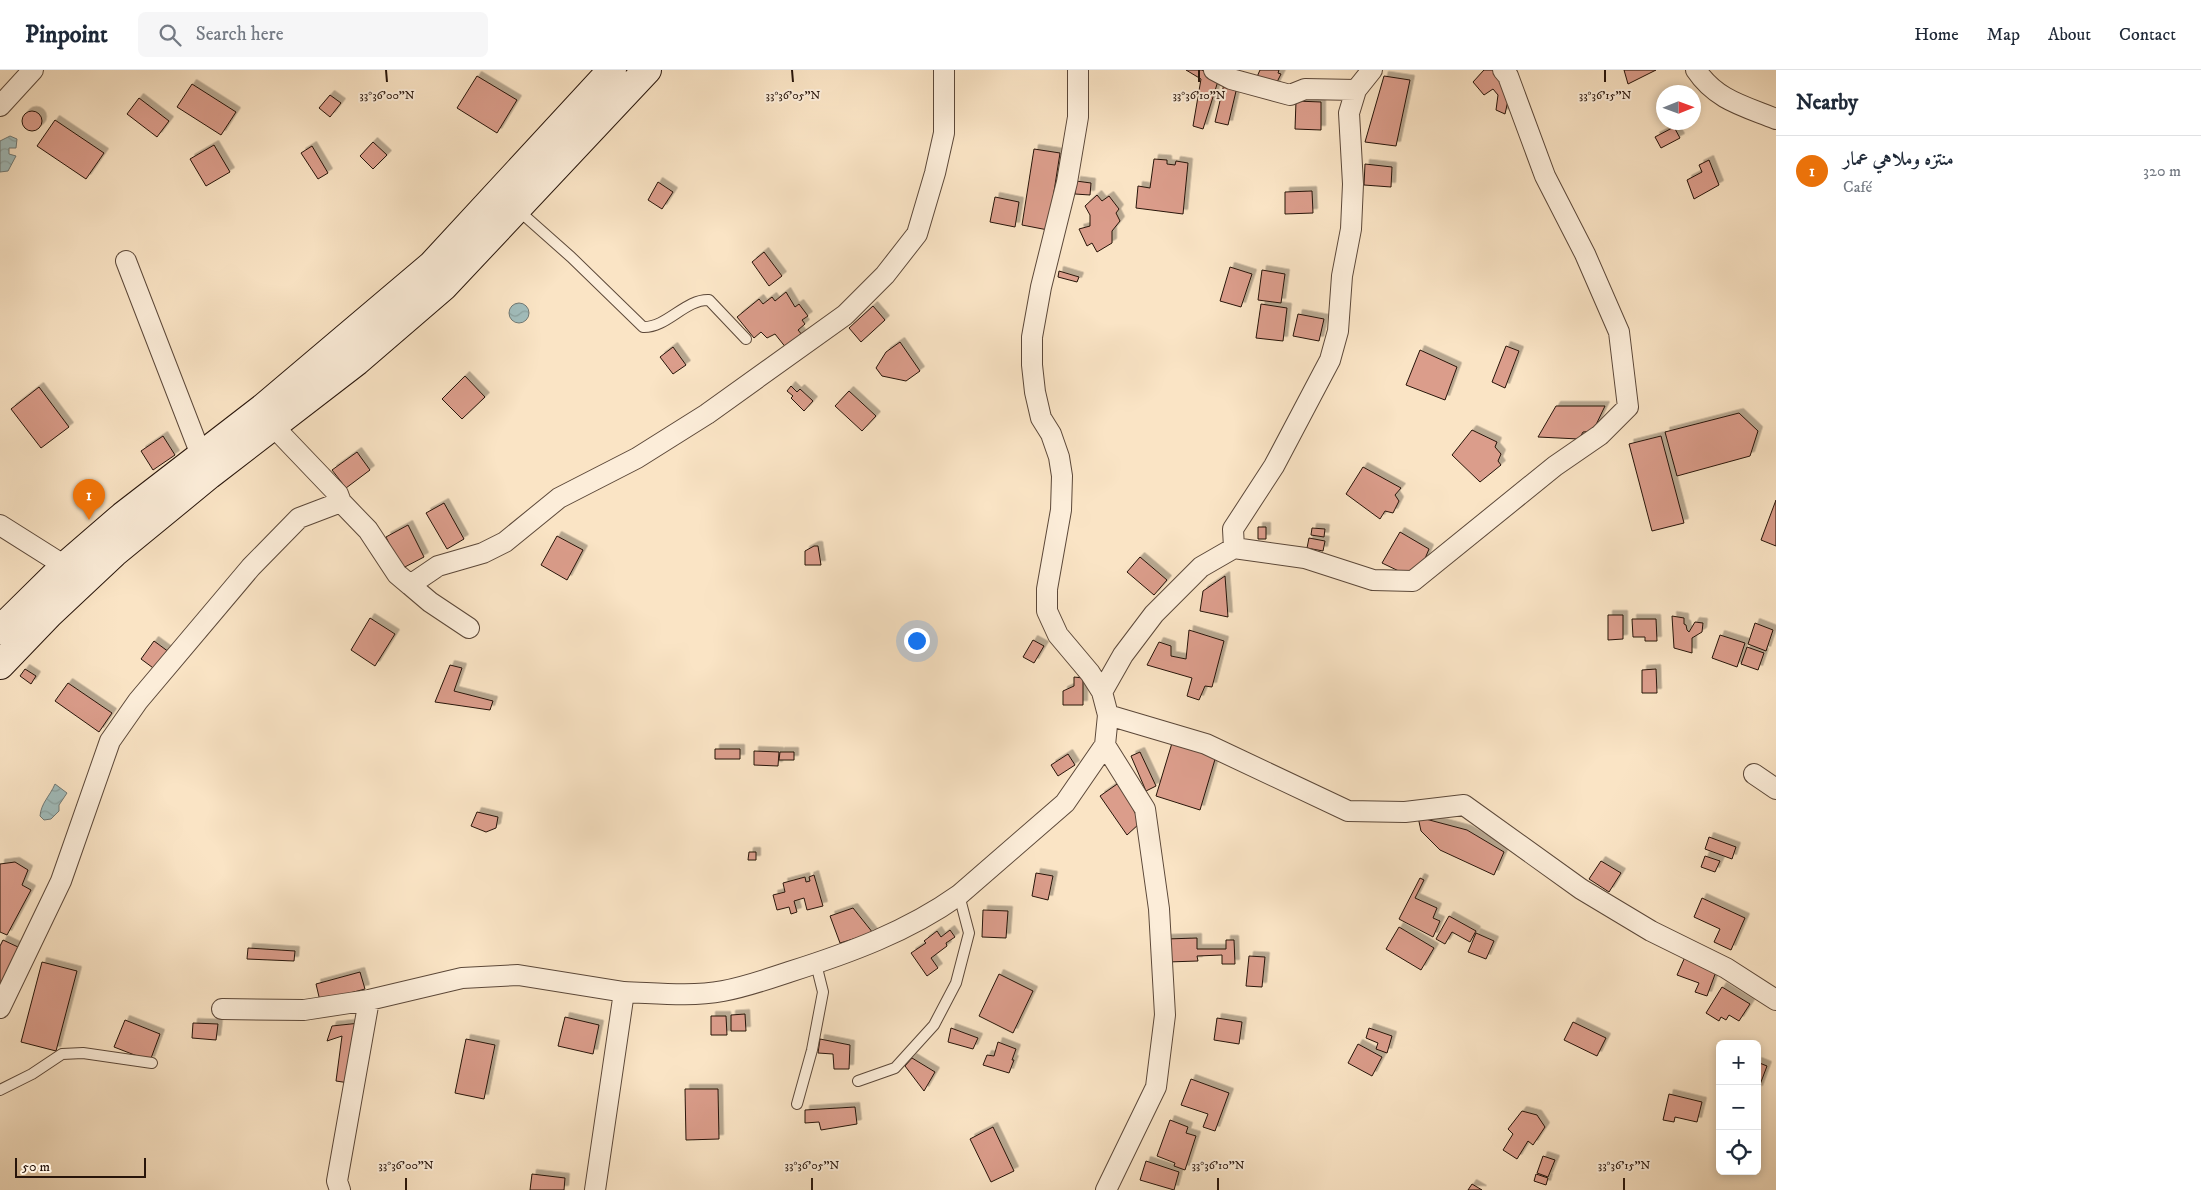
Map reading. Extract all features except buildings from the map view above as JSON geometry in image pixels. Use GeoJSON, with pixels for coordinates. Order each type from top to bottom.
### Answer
{"type":"FeatureCollection","features":[{"type":"Feature","properties":{"kind":"main road"},"geometry":{"type":"LineString","coordinates":[[0,630],[65,566],[123,516],[263,408],[432,265],[612,70]]}},
{"type":"Feature","properties":{"kind":"main road"},"geometry":{"type":"LineString","coordinates":[[0,665],[49,614],[114,552],[358,361],[443,287],[515,208],[647,70]]}},
{"type":"Feature","properties":{"kind":"street"},"geometry":{"type":"LineString","coordinates":[[0,106],[33,70]]}},
{"type":"Feature","properties":{"kind":"street"},"geometry":{"type":"LineString","coordinates":[[410,585],[438,566],[483,553],[505,542],[559,498],[637,458],[707,414],[845,315],[885,275],[917,234],[935,173],[944,133],[944,70]]}},
{"type":"Feature","properties":{"kind":"street"},"geometry":{"type":"LineString","coordinates":[[222,1009],[304,1010],[369,1000],[462,978],[518,975],[624,992],[679,994],[723,991],[816,964],[867,946],[942,907],[959,895],[1065,803],[1105,745],[1108,715],[1102,692],[1090,673],[1058,635],[1047,611],[1047,589],[1061,510],[1062,476],[1059,457],[1051,434],[1041,418],[1035,392],[1032,365],[1032,337],[1041,287],[1067,182],[1078,117],[1078,70]]}},
{"type":"Feature","properties":{"kind":"street"},"geometry":{"type":"LineString","coordinates":[[1214,70],[1231,79],[1290,95],[1305,89],[1356,90]]}},
{"type":"Feature","properties":{"kind":"street"},"geometry":{"type":"LineString","coordinates":[[1234,548],[1233,529],[1274,466],[1330,360],[1338,331],[1342,276],[1351,229],[1353,184],[1349,113],[1356,90],[1372,70]]}},
{"type":"Feature","properties":{"kind":"street"},"geometry":{"type":"LineString","coordinates":[[1102,692],[1124,655],[1154,614],[1202,567],[1234,548],[1305,558],[1373,580],[1412,581],[1555,466],[1600,435],[1628,407],[1619,332],[1585,254],[1545,176],[1508,76],[1503,70]]}},
{"type":"Feature","properties":{"kind":"street"},"geometry":{"type":"LineString","coordinates":[[1696,70],[1706,85],[1722,96],[1776,119]]}},
{"type":"Feature","properties":{"kind":"street"},"geometry":{"type":"LineString","coordinates":[[126,261],[201,455]]}},
{"type":"Feature","properties":{"kind":"street"},"geometry":{"type":"LineString","coordinates":[[273,426],[338,494],[341,502],[368,530],[398,574],[430,602],[469,628]]}},
{"type":"Feature","properties":{"kind":"street"},"geometry":{"type":"LineString","coordinates":[[0,1008],[61,881],[110,742],[138,701],[250,567],[299,518],[341,502]]}},
{"type":"Feature","properties":{"kind":"street"},"geometry":{"type":"LineString","coordinates":[[0,525],[65,566]]}},
{"type":"Feature","properties":{"kind":"street"},"geometry":{"type":"LineString","coordinates":[[1108,715],[1206,744],[1348,811],[1406,812],[1464,805],[1580,889],[1650,931],[1726,968],[1776,1000]]}},
{"type":"Feature","properties":{"kind":"street"},"geometry":{"type":"LineString","coordinates":[[1105,745],[1145,809],[1160,909],[1165,1015],[1156,1087],[1106,1190]]}},
{"type":"Feature","properties":{"kind":"street"},"geometry":{"type":"LineString","coordinates":[[1754,774],[1776,788]]}},
{"type":"Feature","properties":{"kind":"street"},"geometry":{"type":"LineString","coordinates":[[595,1190],[624,992]]}},
{"type":"Feature","properties":{"kind":"street"},"geometry":{"type":"LineString","coordinates":[[340,1190],[337,1181],[369,1000]]}},
{"type":"Feature","properties":{"kind":"lane"},"geometry":{"type":"LineString","coordinates":[[515,208],[558,245],[642,327],[648,327],[666,319],[700,300],[709,300],[746,339]]}},
{"type":"Feature","properties":{"kind":"lane"},"geometry":{"type":"LineString","coordinates":[[858,1080],[895,1068],[934,1025],[956,983],[969,933],[959,895]]}},
{"type":"Feature","properties":{"kind":"lane"},"geometry":{"type":"LineString","coordinates":[[797,1104],[812,1050],[823,992],[816,964]]}},
{"type":"Feature","properties":{"kind":"lane"},"geometry":{"type":"LineString","coordinates":[[0,1090],[32,1074],[62,1054],[83,1053],[152,1063]]}},
{"type":"Feature","properties":{"kind":"water"},"geometry":{"type":"Polygon","coordinates":[[[10,136],[17,139],[16,148],[9,148],[9,154],[16,156],[8,171],[0,172],[0,141],[10,136]]]}},
{"type":"Feature","properties":{"kind":"water"},"geometry":{"type":"Polygon","coordinates":[[[519,303],[526,306],[529,313],[526,320],[519,323],[512,320],[509,313],[512,306],[519,303]]]}},
{"type":"Feature","properties":{"kind":"water"},"geometry":{"type":"Polygon","coordinates":[[[55,784],[67,793],[59,805],[59,811],[51,819],[44,820],[40,816],[41,811],[55,784]]]}},
{"type":"Feature","properties":{"kind":"place","name":"منتزه وملاهي عمار"},"geometry":{"type":"Point","coordinates":[89,520]}}]}
